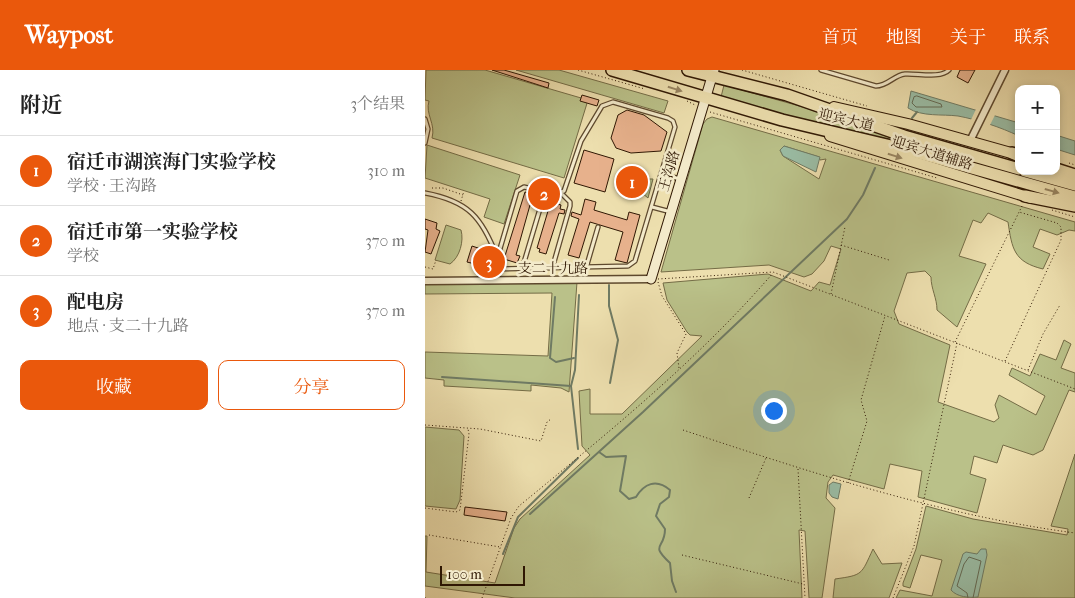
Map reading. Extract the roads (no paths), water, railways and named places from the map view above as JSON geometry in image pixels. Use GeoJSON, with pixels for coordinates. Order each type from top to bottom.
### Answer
{"type":"FeatureCollection","features":[{"type":"Feature","properties":{"kind":"highway","name":"迎宾大道"},"geometry":{"type":"LineString","coordinates":[[612,70],[781,120],[908,150],[1075,197]]}},
{"type":"Feature","properties":{"kind":"highway","name":"迎宾大道"},"geometry":{"type":"LineString","coordinates":[[687,70],[713,73],[787,95],[904,136],[1015,168]]}},
{"type":"Feature","properties":{"kind":"highway"},"geometry":{"type":"LineString","coordinates":[[1060,169],[1075,176]]}},
{"type":"Feature","properties":{"kind":"highway"},"geometry":{"type":"LineString","coordinates":[[1039,175],[1075,185]]}},
{"type":"Feature","properties":{"kind":"highway"},"geometry":{"type":"LineString","coordinates":[[1024,199],[1075,206]]}},
{"type":"Feature","properties":{"kind":"main road","name":"迎宾大道辅路"},"geometry":{"type":"LineString","coordinates":[[787,95],[908,124],[1015,155]]}},
{"type":"Feature","properties":{"kind":"main road","name":"迎宾大道辅路"},"geometry":{"type":"LineString","coordinates":[[781,120],[1024,199],[1075,211]]}},
{"type":"Feature","properties":{"kind":"main road"},"geometry":{"type":"LineString","coordinates":[[1060,168],[1075,170]]}},
{"type":"Feature","properties":{"kind":"street"},"geometry":{"type":"LineString","coordinates":[[970,142],[1005,70]]}},
{"type":"Feature","properties":{"kind":"street","name":"王沟路"},"geometry":{"type":"LineString","coordinates":[[654,279],[671,212],[713,73]]}},
{"type":"Feature","properties":{"kind":"street","name":"支二十九路"},"geometry":{"type":"LineString","coordinates":[[425,281],[654,279]]}},
{"type":"Feature","properties":{"kind":"lane"},"geometry":{"type":"LineString","coordinates":[[821,70],[876,86],[904,74],[940,74],[949,70]]}},
{"type":"Feature","properties":{"kind":"lane"},"geometry":{"type":"LineString","coordinates":[[835,74],[837,70]]}},
{"type":"Feature","properties":{"kind":"lane"},"geometry":{"type":"LineString","coordinates":[[895,77],[896,70]]}},
{"type":"Feature","properties":{"kind":"lane"},"geometry":{"type":"LineString","coordinates":[[613,102],[668,118],[675,124],[662,174],[633,264],[586,268],[494,269],[517,192],[524,187],[555,194],[561,193],[567,185],[581,141],[605,103],[613,102]]}},
{"type":"Feature","properties":{"kind":"lane"},"geometry":{"type":"LineString","coordinates":[[425,119],[428,129],[425,143]]}},
{"type":"Feature","properties":{"kind":"lane"},"geometry":{"type":"LineString","coordinates":[[667,133],[673,135]]}},
{"type":"Feature","properties":{"kind":"lane"},"geometry":{"type":"LineString","coordinates":[[662,174],[681,180]]}},
{"type":"Feature","properties":{"kind":"lane"},"geometry":{"type":"LineString","coordinates":[[522,269],[545,192]]}},
{"type":"Feature","properties":{"kind":"lane"},"geometry":{"type":"LineString","coordinates":[[425,193],[443,196],[461,204],[480,221],[489,236],[497,258]]}},
{"type":"Feature","properties":{"kind":"lane"},"geometry":{"type":"LineString","coordinates":[[552,269],[571,206],[570,202],[561,193]]}},
{"type":"Feature","properties":{"kind":"lane"},"geometry":{"type":"LineString","coordinates":[[652,207],[671,212]]}},
{"type":"Feature","properties":{"kind":"lane"},"geometry":{"type":"LineString","coordinates":[[586,268],[598,227]]}},
{"type":"Feature","properties":{"kind":"water"},"geometry":{"type":"Polygon","coordinates":[[[911,91],[1015,122],[1015,134],[989,124],[958,116],[919,113],[908,108],[911,91]]]}},
{"type":"Feature","properties":{"kind":"water"},"geometry":{"type":"Polygon","coordinates":[[[1060,136],[1075,141],[1075,155],[1060,150],[1060,136]]]}},
{"type":"Feature","properties":{"kind":"water"},"geometry":{"type":"Polygon","coordinates":[[[784,146],[820,157],[816,172],[783,156],[780,150],[784,146]]]}},
{"type":"Feature","properties":{"kind":"water"},"geometry":{"type":"Polygon","coordinates":[[[833,482],[841,484],[838,499],[832,497],[829,493],[829,485],[833,482]]]}},
{"type":"Feature","properties":{"kind":"water"},"geometry":{"type":"Polygon","coordinates":[[[981,549],[986,549],[987,555],[978,597],[956,594],[951,590],[963,554],[966,552],[977,554],[981,549]]]}},
{"type":"Feature","properties":{"kind":"waterway"},"geometry":{"type":"LineString","coordinates":[[912,118],[917,112]]}},
{"type":"Feature","properties":{"kind":"waterway"},"geometry":{"type":"LineString","coordinates":[[530,514],[643,412],[847,219],[863,195],[875,168]]}},
{"type":"Feature","properties":{"kind":"waterway"},"geometry":{"type":"LineString","coordinates":[[609,285],[609,306],[618,340],[610,383]]}},
{"type":"Feature","properties":{"kind":"waterway"},"geometry":{"type":"LineString","coordinates":[[571,386],[575,370],[579,295]]}},
{"type":"Feature","properties":{"kind":"waterway"},"geometry":{"type":"LineString","coordinates":[[555,297],[550,358],[556,362],[574,358]]}},
{"type":"Feature","properties":{"kind":"waterway"},"geometry":{"type":"LineString","coordinates":[[442,377],[571,386],[578,449]]}},
{"type":"Feature","properties":{"kind":"waterway"},"geometry":{"type":"LineString","coordinates":[[599,452],[606,457],[626,456],[620,491],[629,499],[636,497],[639,492],[651,484],[660,484],[670,490],[669,497],[660,504],[656,516],[665,529],[659,549],[670,563],[672,581],[676,592]]}},
{"type":"Feature","properties":{"kind":"waterway"},"geometry":{"type":"LineString","coordinates":[[503,554],[518,517],[578,458]]}},
{"type":"Feature","properties":{"kind":"place","name":"宿迁市湖滨海门实验学校"},"geometry":{"type":"Point","coordinates":[632,182]}},
{"type":"Feature","properties":{"kind":"place","name":"宿迁市第一实验学校"},"geometry":{"type":"Point","coordinates":[544,194]}},
{"type":"Feature","properties":{"kind":"place","name":"配电房"},"geometry":{"type":"Point","coordinates":[489,262]}}]}
